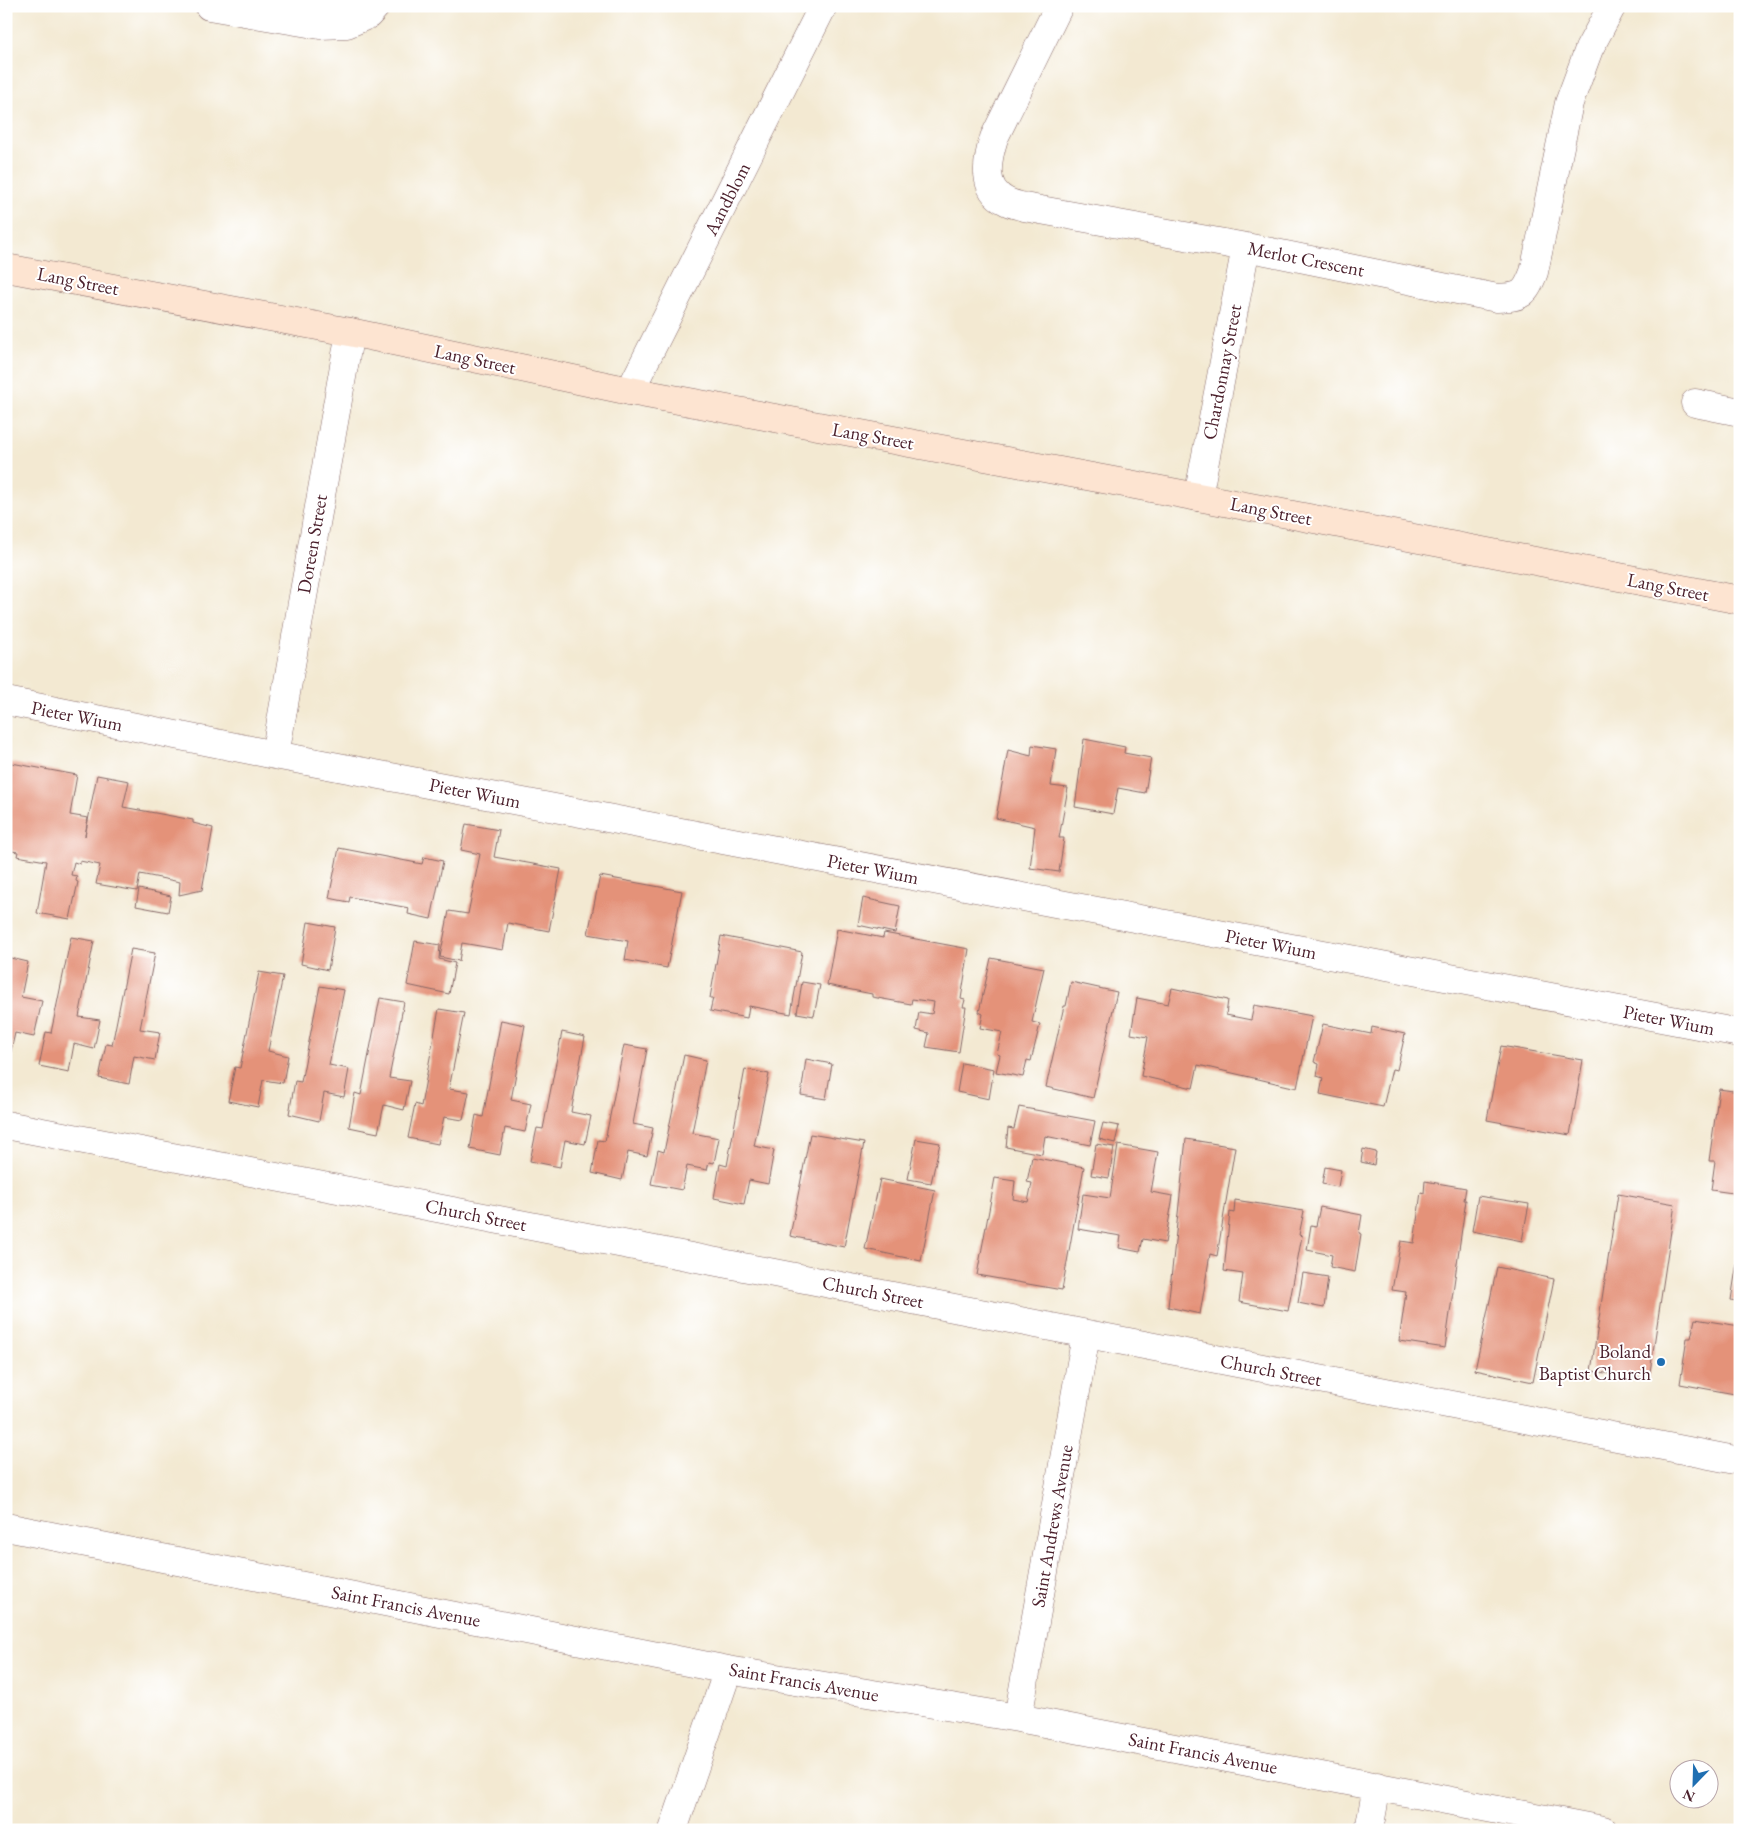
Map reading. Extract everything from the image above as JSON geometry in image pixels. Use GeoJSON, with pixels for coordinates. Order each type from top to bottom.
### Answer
{"type":"FeatureCollection","features":[{"type":"Feature","properties":{"kind":"street"},"geometry":{"type":"LineString","coordinates":[[209,6],[320,25],[347,24],[368,15],[376,6]]}},
{"type":"Feature","properties":{"kind":"street","name":"Aandblom"},"geometry":{"type":"LineString","coordinates":[[630,391],[823,6]]}},
{"type":"Feature","properties":{"kind":"street","name":"Merlot Crescent"},"geometry":{"type":"LineString","coordinates":[[1059,6],[994,138],[989,152],[987,171],[992,190],[1005,201],[1024,207],[1246,247],[1497,298],[1516,297],[1528,288],[1534,272],[1569,103],[1590,49],[1612,6]]}},
{"type":"Feature","properties":{"kind":"street","name":"Chardonnay Street"},"geometry":{"type":"LineString","coordinates":[[1198,497],[1246,247]]}},
{"type":"Feature","properties":{"kind":"street","name":"Lang Street"},"geometry":{"type":"LineString","coordinates":[[6,268],[350,332],[630,391],[1740,600]]}},
{"type":"Feature","properties":{"kind":"street","name":"Doreen Street"},"geometry":{"type":"LineString","coordinates":[[275,755],[350,332]]}},
{"type":"Feature","properties":{"kind":"street"},"geometry":{"type":"LineString","coordinates":[[1695,404],[1740,412]]}},
{"type":"Feature","properties":{"kind":"street","name":"Pieter Wium"},"geometry":{"type":"LineString","coordinates":[[6,702],[275,755],[1740,1033]]}},
{"type":"Feature","properties":{"kind":"street","name":"Church Street"},"geometry":{"type":"LineString","coordinates":[[6,1125],[1740,1461]]}},
{"type":"Feature","properties":{"kind":"street","name":"Saint Andrews Avenue"},"geometry":{"type":"LineString","coordinates":[[1018,1718],[1086,1334]]}},
{"type":"Feature","properties":{"kind":"street","name":"Saint Francis Avenue"},"geometry":{"type":"LineString","coordinates":[[6,1527],[728,1670],[1018,1718],[1603,1830]]}},
{"type":"Feature","properties":{"kind":"street"},"geometry":{"type":"LineString","coordinates":[[673,1830],[728,1670]]}},
{"type":"Feature","properties":{"kind":"street"},"geometry":{"type":"LineString","coordinates":[[1369,1830],[1377,1786]]}},
{"type":"Feature","properties":{"kind":"building"},"geometry":{"type":"Polygon","coordinates":[[[1084,739],[1125,747],[1124,753],[1151,758],[1145,793],[1118,788],[1113,814],[1075,807],[1084,739]]]}},
{"type":"Feature","properties":{"kind":"building"},"geometry":{"type":"Polygon","coordinates":[[[1032,745],[1056,749],[1051,786],[1068,788],[1059,838],[1064,838],[1059,872],[1030,868],[1035,827],[996,818],[1008,750],[1031,756],[1032,745]]]}},
{"type":"Feature","properties":{"kind":"building"},"geometry":{"type":"Polygon","coordinates":[[[6,762],[77,775],[70,815],[88,818],[85,836],[97,775],[129,781],[123,807],[193,820],[193,823],[213,828],[202,890],[179,895],[180,882],[140,874],[137,891],[96,884],[100,865],[80,861],[80,864],[74,862],[71,875],[77,876],[76,881],[78,882],[70,919],[37,913],[46,861],[17,856],[18,852],[6,850],[6,762]]]}},
{"type":"Feature","properties":{"kind":"building"},"geometry":{"type":"Polygon","coordinates":[[[466,824],[499,830],[494,857],[561,869],[549,931],[508,923],[503,950],[462,943],[459,961],[440,957],[449,911],[468,914],[480,854],[461,850],[466,824]]]}},
{"type":"Feature","properties":{"kind":"building"},"geometry":{"type":"Polygon","coordinates":[[[339,848],[422,864],[424,857],[443,861],[431,919],[408,914],[409,908],[350,897],[349,902],[329,898],[339,848]]]}},
{"type":"Feature","properties":{"kind":"building"},"geometry":{"type":"Polygon","coordinates":[[[600,876],[682,891],[667,968],[625,960],[628,941],[588,934],[600,876]]]}},
{"type":"Feature","properties":{"kind":"building"},"geometry":{"type":"Polygon","coordinates":[[[139,889],[171,896],[168,912],[136,906],[139,889]]]}},
{"type":"Feature","properties":{"kind":"building"},"geometry":{"type":"Polygon","coordinates":[[[863,898],[900,906],[895,933],[858,925],[863,898]]]}},
{"type":"Feature","properties":{"kind":"building"},"geometry":{"type":"Polygon","coordinates":[[[308,922],[335,927],[328,970],[301,964],[308,922]]]}},
{"type":"Feature","properties":{"kind":"building"},"geometry":{"type":"Polygon","coordinates":[[[837,929],[883,938],[884,933],[969,949],[961,999],[965,1000],[963,1007],[966,1007],[959,1052],[926,1047],[929,1033],[916,1030],[919,1012],[932,1014],[934,1002],[912,999],[911,1004],[872,997],[872,994],[827,985],[837,929]]]}},
{"type":"Feature","properties":{"kind":"building"},"geometry":{"type":"Polygon","coordinates":[[[721,936],[802,952],[791,1014],[749,1006],[747,1018],[710,1011],[713,998],[710,998],[721,936]]]}},
{"type":"Feature","properties":{"kind":"building"},"geometry":{"type":"Polygon","coordinates":[[[71,937],[94,941],[79,1017],[100,1020],[94,1049],[74,1044],[69,1072],[39,1066],[46,1032],[51,1033],[71,937]]]}},
{"type":"Feature","properties":{"kind":"building"},"geometry":{"type":"Polygon","coordinates":[[[415,941],[440,945],[439,959],[455,963],[449,994],[407,985],[415,941]]]}},
{"type":"Feature","properties":{"kind":"building"},"geometry":{"type":"Polygon","coordinates":[[[131,949],[155,953],[140,1029],[160,1032],[155,1060],[134,1056],[129,1084],[99,1078],[106,1044],[112,1045],[131,949]]]}},
{"type":"Feature","properties":{"kind":"building"},"geometry":{"type":"Polygon","coordinates":[[[6,957],[28,962],[21,997],[42,1001],[34,1037],[15,1033],[9,1060],[6,1060],[6,957]]]}},
{"type":"Feature","properties":{"kind":"building"},"geometry":{"type":"Polygon","coordinates":[[[991,958],[1044,968],[1032,1022],[1040,1024],[1031,1061],[1027,1060],[1023,1077],[996,1072],[1000,1055],[997,1054],[1002,1032],[980,1028],[983,1014],[979,1012],[991,958]]]}},
{"type":"Feature","properties":{"kind":"building"},"geometry":{"type":"Polygon","coordinates":[[[259,972],[283,976],[268,1051],[288,1056],[283,1083],[263,1080],[258,1107],[228,1101],[235,1067],[240,1068],[259,972]]]}},
{"type":"Feature","properties":{"kind":"building"},"geometry":{"type":"Polygon","coordinates":[[[802,982],[820,985],[814,1016],[797,1013],[802,982]]]}},
{"type":"Feature","properties":{"kind":"building"},"geometry":{"type":"Polygon","coordinates":[[[1071,982],[1117,992],[1093,1098],[1046,1087],[1071,982]]]}},
{"type":"Feature","properties":{"kind":"building"},"geometry":{"type":"Polygon","coordinates":[[[320,986],[344,990],[329,1065],[349,1069],[344,1097],[324,1093],[319,1121],[289,1114],[295,1081],[301,1082],[320,986]]]}},
{"type":"Feature","properties":{"kind":"building"},"geometry":{"type":"Polygon","coordinates":[[[1172,988],[1228,1000],[1226,1015],[1251,1020],[1254,1005],[1312,1016],[1297,1088],[1198,1065],[1193,1088],[1141,1076],[1148,1037],[1131,1034],[1137,998],[1168,1004],[1172,988]]]}},
{"type":"Feature","properties":{"kind":"building"},"geometry":{"type":"Polygon","coordinates":[[[380,998],[404,1002],[389,1078],[410,1081],[404,1110],[384,1105],[378,1133],[349,1127],[355,1093],[361,1095],[380,998]]]}},
{"type":"Feature","properties":{"kind":"building"},"geometry":{"type":"Polygon","coordinates":[[[439,1009],[464,1013],[449,1089],[469,1092],[463,1120],[444,1117],[438,1144],[408,1138],[415,1104],[421,1106],[439,1009]]]}},
{"type":"Feature","properties":{"kind":"building"},"geometry":{"type":"Polygon","coordinates":[[[501,1020],[525,1025],[511,1100],[531,1104],[525,1132],[505,1128],[500,1155],[470,1149],[476,1115],[483,1117],[501,1020]]]}},
{"type":"Feature","properties":{"kind":"building"},"geometry":{"type":"Polygon","coordinates":[[[1323,1024],[1371,1034],[1372,1027],[1405,1034],[1397,1070],[1392,1069],[1383,1107],[1320,1094],[1323,1078],[1317,1076],[1319,1064],[1314,1062],[1323,1024]]]}},
{"type":"Feature","properties":{"kind":"building"},"geometry":{"type":"Polygon","coordinates":[[[562,1032],[585,1037],[571,1112],[591,1116],[585,1144],[565,1140],[560,1167],[530,1161],[537,1128],[543,1129],[562,1032]]]}},
{"type":"Feature","properties":{"kind":"building"},"geometry":{"type":"Polygon","coordinates":[[[624,1045],[647,1049],[633,1124],[653,1128],[647,1156],[628,1152],[622,1180],[592,1173],[598,1140],[605,1141],[624,1045]]]}},
{"type":"Feature","properties":{"kind":"building"},"geometry":{"type":"Polygon","coordinates":[[[1501,1046],[1583,1060],[1570,1135],[1487,1120],[1501,1046]]]}},
{"type":"Feature","properties":{"kind":"building"},"geometry":{"type":"Polygon","coordinates":[[[684,1055],[706,1060],[692,1133],[719,1138],[714,1163],[709,1162],[707,1170],[687,1166],[682,1190],[651,1184],[658,1150],[664,1152],[684,1055]]]}},
{"type":"Feature","properties":{"kind":"building"},"geometry":{"type":"Polygon","coordinates":[[[806,1059],[832,1064],[826,1099],[801,1095],[806,1059]]]}},
{"type":"Feature","properties":{"kind":"building"},"geometry":{"type":"Polygon","coordinates":[[[962,1063],[994,1069],[989,1099],[957,1092],[962,1063]]]}},
{"type":"Feature","properties":{"kind":"building"},"geometry":{"type":"Polygon","coordinates":[[[745,1069],[769,1074],[754,1146],[774,1150],[768,1184],[749,1180],[744,1204],[714,1198],[720,1164],[727,1166],[745,1069]]]}},
{"type":"Feature","properties":{"kind":"building"},"geometry":{"type":"Polygon","coordinates":[[[1719,1089],[1740,1092],[1740,1194],[1711,1190],[1715,1161],[1709,1161],[1719,1089]]]}},
{"type":"Feature","properties":{"kind":"building"},"geometry":{"type":"Polygon","coordinates":[[[1019,1107],[1095,1121],[1090,1145],[1045,1136],[1042,1154],[1006,1147],[1008,1128],[1014,1129],[1019,1107]]]}},
{"type":"Feature","properties":{"kind":"building"},"geometry":{"type":"Polygon","coordinates":[[[1103,1123],[1119,1126],[1115,1143],[1099,1139],[1103,1123]]]}},
{"type":"Feature","properties":{"kind":"building"},"geometry":{"type":"Polygon","coordinates":[[[810,1134],[864,1143],[844,1247],[790,1236],[810,1134]]]}},
{"type":"Feature","properties":{"kind":"building"},"geometry":{"type":"Polygon","coordinates":[[[916,1139],[940,1143],[931,1183],[908,1179],[916,1139]]]}},
{"type":"Feature","properties":{"kind":"building"},"geometry":{"type":"Polygon","coordinates":[[[1186,1139],[1235,1147],[1217,1256],[1210,1254],[1200,1314],[1168,1307],[1186,1139]]]}},
{"type":"Feature","properties":{"kind":"building"},"geometry":{"type":"Polygon","coordinates":[[[1096,1144],[1114,1147],[1109,1178],[1091,1175],[1096,1144]]]}},
{"type":"Feature","properties":{"kind":"building"},"geometry":{"type":"Polygon","coordinates":[[[1118,1145],[1158,1152],[1151,1192],[1173,1196],[1165,1243],[1143,1239],[1140,1252],[1119,1248],[1121,1236],[1078,1229],[1083,1194],[1110,1198],[1118,1145]]]}},
{"type":"Feature","properties":{"kind":"building"},"geometry":{"type":"Polygon","coordinates":[[[1363,1149],[1376,1152],[1374,1165],[1361,1162],[1363,1149]]]}},
{"type":"Feature","properties":{"kind":"building"},"geometry":{"type":"Polygon","coordinates":[[[1032,1157],[1084,1167],[1062,1290],[977,1275],[995,1178],[1015,1181],[1013,1199],[1028,1202],[1032,1183],[1027,1182],[1032,1157]]]}},
{"type":"Feature","properties":{"kind":"building"},"geometry":{"type":"Polygon","coordinates":[[[1325,1167],[1341,1170],[1338,1187],[1322,1184],[1325,1167]]]}},
{"type":"Feature","properties":{"kind":"building"},"geometry":{"type":"Polygon","coordinates":[[[880,1179],[935,1190],[921,1261],[865,1249],[880,1179]]]}},
{"type":"Feature","properties":{"kind":"building"},"geometry":{"type":"Polygon","coordinates":[[[1425,1181],[1466,1188],[1464,1200],[1466,1200],[1445,1348],[1399,1341],[1406,1292],[1392,1290],[1401,1241],[1414,1243],[1421,1192],[1424,1193],[1425,1181]]]}},
{"type":"Feature","properties":{"kind":"building"},"geometry":{"type":"Polygon","coordinates":[[[1618,1194],[1675,1204],[1649,1379],[1591,1371],[1618,1194]]]}},
{"type":"Feature","properties":{"kind":"building"},"geometry":{"type":"Polygon","coordinates":[[[1478,1196],[1529,1204],[1522,1241],[1472,1231],[1478,1196]]]}},
{"type":"Feature","properties":{"kind":"building"},"geometry":{"type":"Polygon","coordinates":[[[1235,1200],[1304,1211],[1299,1235],[1302,1236],[1288,1311],[1239,1302],[1243,1274],[1224,1271],[1230,1212],[1234,1213],[1235,1200]]]}},
{"type":"Feature","properties":{"kind":"building"},"geometry":{"type":"Polygon","coordinates":[[[1320,1207],[1362,1215],[1355,1272],[1330,1267],[1332,1255],[1307,1250],[1311,1225],[1316,1226],[1320,1207]]]}},
{"type":"Feature","properties":{"kind":"building"},"geometry":{"type":"Polygon","coordinates":[[[1740,1250],[1740,1302],[1731,1300],[1740,1250]]]}},
{"type":"Feature","properties":{"kind":"building"},"geometry":{"type":"Polygon","coordinates":[[[1497,1267],[1554,1279],[1533,1382],[1475,1370],[1497,1267]]]}},
{"type":"Feature","properties":{"kind":"building"},"geometry":{"type":"Polygon","coordinates":[[[1303,1273],[1328,1277],[1324,1308],[1298,1303],[1303,1273]]]}},
{"type":"Feature","properties":{"kind":"building"},"geometry":{"type":"Polygon","coordinates":[[[1695,1319],[1740,1326],[1740,1395],[1680,1384],[1687,1338],[1691,1338],[1695,1319]]]}},
{"type":"Feature","properties":{"kind":"place","name":"Boland Baptist Church"},"geometry":{"type":"Point","coordinates":[1661,1362]}}]}
